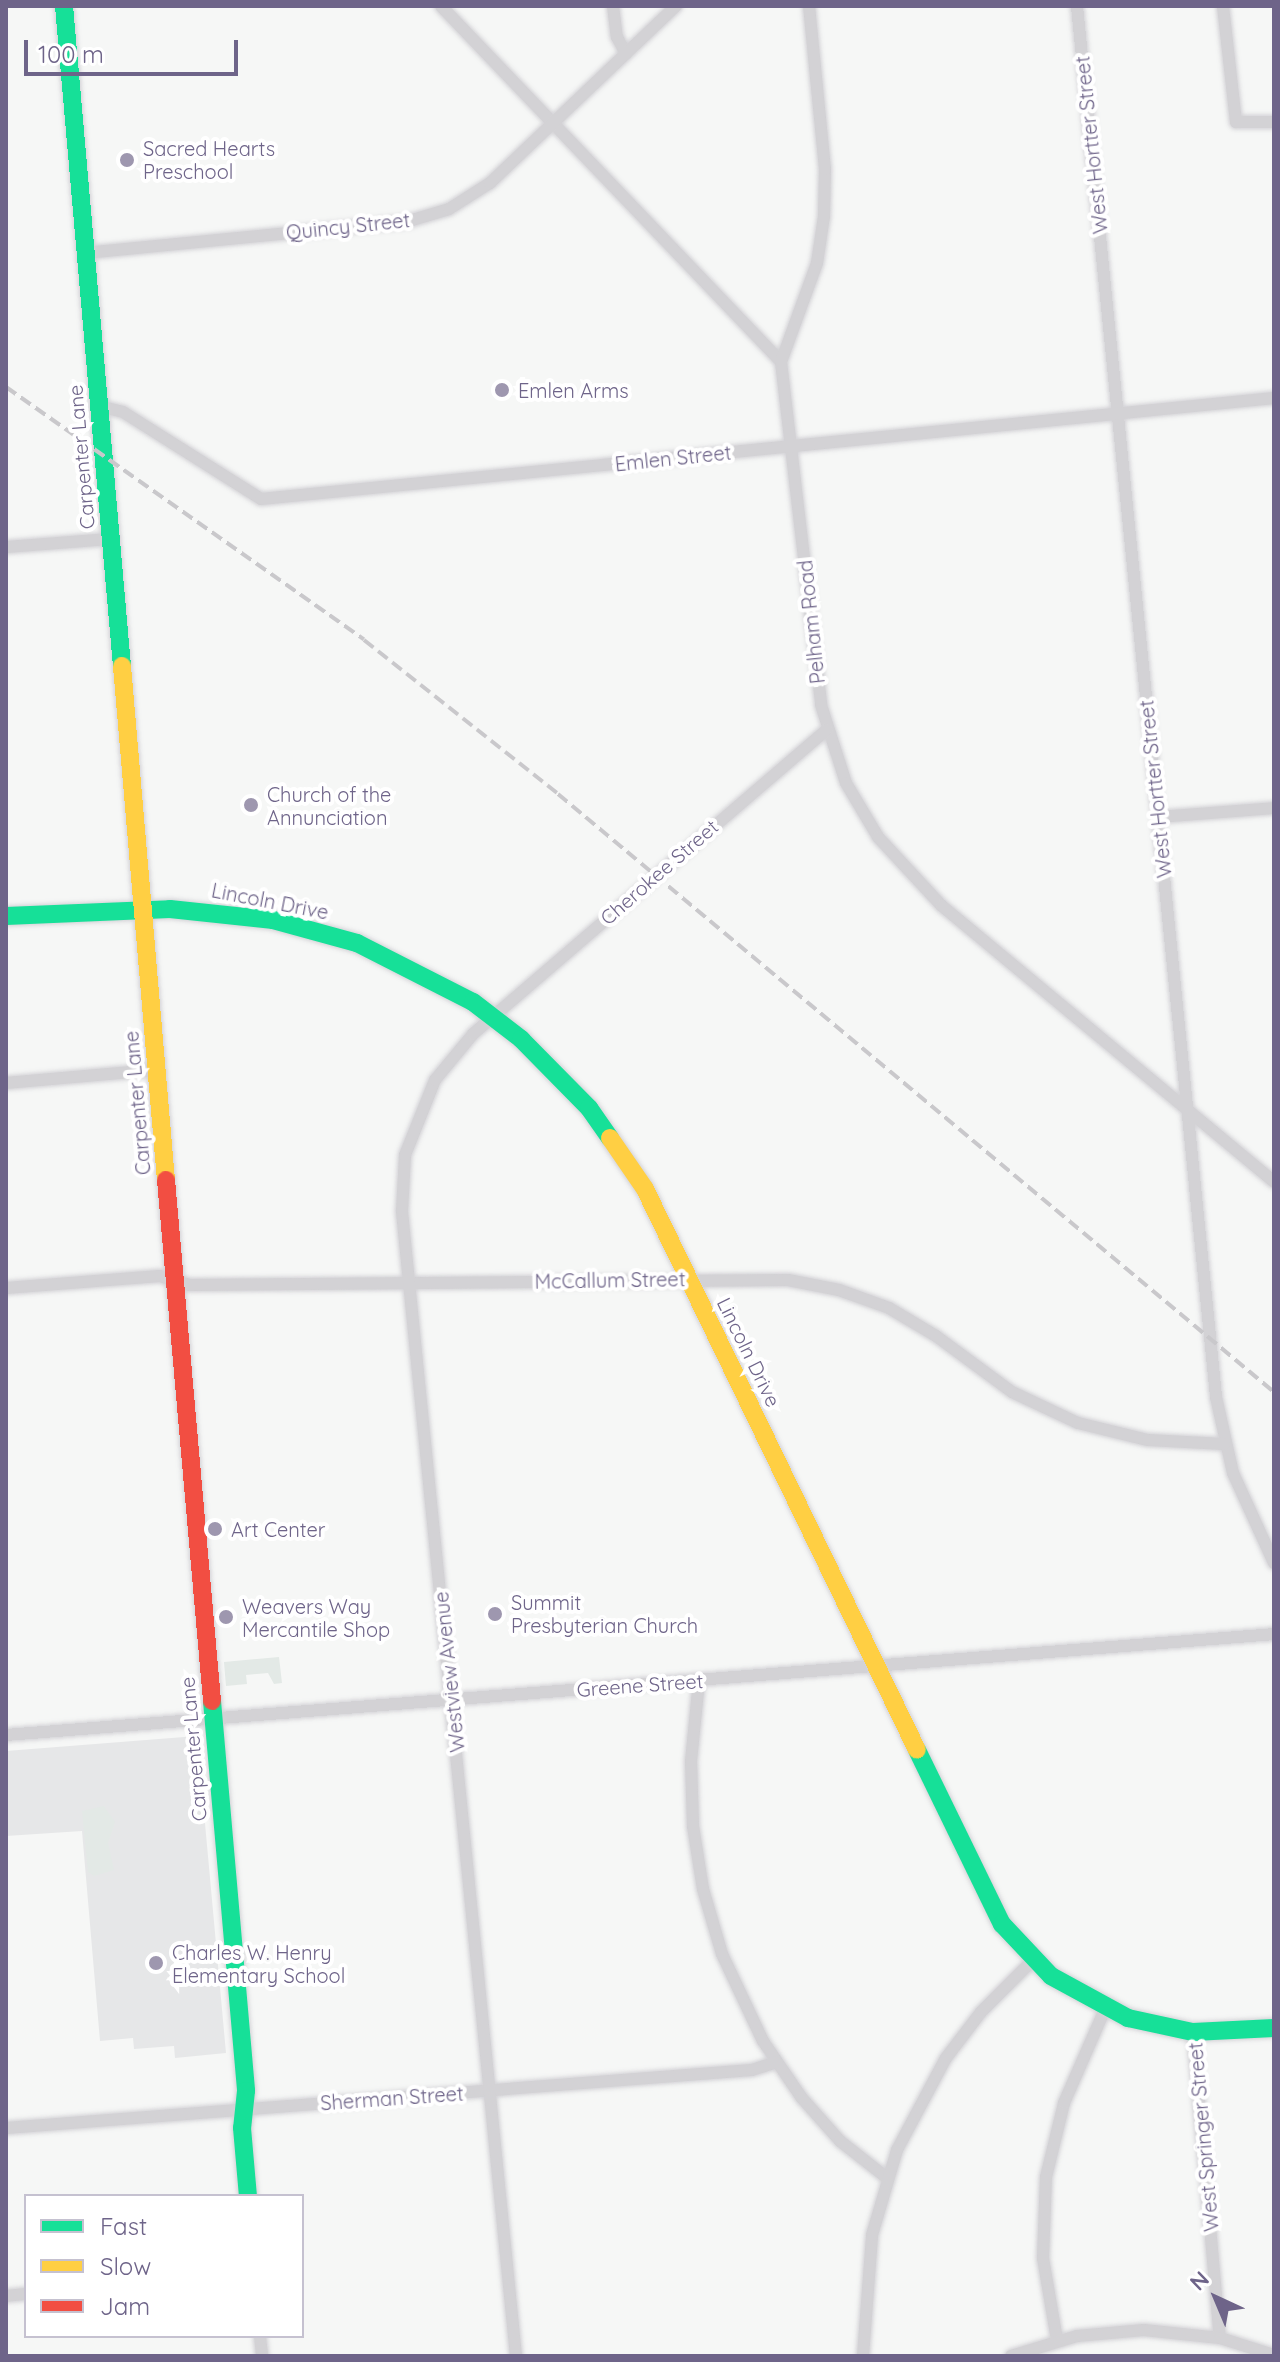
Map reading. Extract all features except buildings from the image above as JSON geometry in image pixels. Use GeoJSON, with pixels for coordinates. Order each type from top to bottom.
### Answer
{"type":"FeatureCollection","features":[{"type":"Feature","properties":{"kind":"street","name":"Carpenter Lane"},"geometry":{"type":"LineString","coordinates":[[64,6],[213,1719],[248,2194]]}},
{"type":"Feature","properties":{"kind":"street"},"geometry":{"type":"LineString","coordinates":[[441,6],[781,362],[817,263],[824,216],[825,169],[809,6]]}},
{"type":"Feature","properties":{"kind":"street"},"geometry":{"type":"LineString","coordinates":[[613,6],[617,37],[626,54]]}},
{"type":"Feature","properties":{"kind":"street","name":"Quincy Street"},"geometry":{"type":"LineString","coordinates":[[85,253],[423,218],[474,195],[676,6]]}},
{"type":"Feature","properties":{"kind":"street","name":"West Hortter Street"},"geometry":{"type":"LineString","coordinates":[[1077,6],[1187,1110],[1224,1444],[1274,1563]]}},
{"type":"Feature","properties":{"kind":"street"},"geometry":{"type":"LineString","coordinates":[[1223,6],[1236,122],[1274,122]]}},
{"type":"Feature","properties":{"kind":"street","name":"Pelham Road"},"geometry":{"type":"LineString","coordinates":[[781,362],[814,664],[827,729],[865,817],[904,870],[1274,1182]]}},
{"type":"Feature","properties":{"kind":"street","name":"Emlen Street"},"geometry":{"type":"LineString","coordinates":[[99,406],[123,412],[261,499],[1274,398]]}},
{"type":"Feature","properties":{"kind":"street"},"geometry":{"type":"LineString","coordinates":[[6,547],[110,539]]}},
{"type":"Feature","properties":{"kind":"street","name":"Cherokee Street"},"geometry":{"type":"LineString","coordinates":[[493,1017],[827,729]]}},
{"type":"Feature","properties":{"kind":"street"},"geometry":{"type":"LineString","coordinates":[[1158,817],[1274,808]]}},
{"type":"Feature","properties":{"kind":"street","name":"Lincoln Drive"},"geometry":{"type":"LineString","coordinates":[[6,916],[142,909],[234,913],[332,935],[418,971],[493,1017],[553,1068],[603,1125],[645,1189],[976,1878],[1002,1924],[1033,1960],[1105,2009],[1150,2025],[1193,2032],[1274,2028]]}},
{"type":"Feature","properties":{"kind":"street","name":"Westview Avenue"},"geometry":{"type":"LineString","coordinates":[[493,1017],[435,1080],[410,1136],[402,1192],[516,2356]]}},
{"type":"Feature","properties":{"kind":"street"},"geometry":{"type":"LineString","coordinates":[[6,1083],[156,1070]]}},
{"type":"Feature","properties":{"kind":"street","name":"McCallum Street"},"geometry":{"type":"LineString","coordinates":[[6,1288],[160,1276],[189,1285],[774,1278],[839,1290],[921,1325],[998,1383],[1054,1414],[1123,1436],[1224,1444]]}},
{"type":"Feature","properties":{"kind":"street","name":"Greene Street"},"geometry":{"type":"LineString","coordinates":[[6,1735],[1274,1634]]}},
{"type":"Feature","properties":{"kind":"street"},"geometry":{"type":"LineString","coordinates":[[699,1681],[691,1793],[703,1889],[730,1974],[777,2062],[840,2141],[887,2178]]}},
{"type":"Feature","properties":{"kind":"street"},"geometry":{"type":"LineString","coordinates":[[863,2356],[868,2259],[887,2178],[918,2106],[946,2058],[981,2012],[1033,1960]]}},
{"type":"Feature","properties":{"kind":"street"},"geometry":{"type":"LineString","coordinates":[[1057,2340],[1043,2258],[1046,2177],[1064,2103],[1105,2009]]}},
{"type":"Feature","properties":{"kind":"street","name":"West Springer Street"},"geometry":{"type":"LineString","coordinates":[[1193,2032],[1220,2338]]}},
{"type":"Feature","properties":{"kind":"street","name":"Sherman Street"},"geometry":{"type":"LineString","coordinates":[[6,2128],[752,2070],[777,2062]]}},
{"type":"Feature","properties":{"kind":"street"},"geometry":{"type":"LineString","coordinates":[[1015,2355],[1057,2340],[1144,2330],[1220,2338],[1274,2355]]}},
{"type":"Feature","properties":{"kind":"shaded area"},"geometry":{"type":"Polygon","coordinates":[[[279,1657],[282,1683],[274,1684],[268,1673],[246,1675],[247,1684],[226,1686],[224,1662],[279,1657]]]}},
{"type":"Feature","properties":{"kind":"shaded area","name":"Charles W. Henry Elementary School"},"geometry":{"type":"Polygon","coordinates":[[[197,1736],[226,2053],[175,2058],[174,2046],[134,2049],[133,2038],[100,2041],[82,1831],[6,1836],[6,1751],[197,1736]]]}},
{"type":"Feature","properties":{"kind":"shaded area"},"geometry":{"type":"Polygon","coordinates":[[[104,1806],[115,1822],[108,1843],[114,1870],[94,1876],[88,1872],[82,1811],[104,1806]]]}},
{"type":"Feature","properties":{"kind":"railway"},"geometry":{"type":"LineString","coordinates":[[6,387],[364,640],[558,794],[1274,1392]]}},
{"type":"Feature","properties":{"kind":"traffic: fast"},"geometry":{"type":"LineString","coordinates":[[64,6],[122,666]]}},
{"type":"Feature","properties":{"kind":"traffic: fast"},"geometry":{"type":"LineString","coordinates":[[6,916],[170,909],[273,920],[357,943],[473,1002],[521,1039],[589,1108],[610,1138]]}},
{"type":"Feature","properties":{"kind":"traffic: fast"},"geometry":{"type":"LineString","coordinates":[[212,1701],[246,2091],[242,2128],[248,2194]]}},
{"type":"Feature","properties":{"kind":"traffic: fast"},"geometry":{"type":"LineString","coordinates":[[917,1750],[1002,1924],[1051,1976],[1128,2018],[1193,2032],[1274,2028]]}},
{"type":"Feature","properties":{"kind":"traffic: slow"},"geometry":{"type":"LineString","coordinates":[[122,666],[166,1180]]}},
{"type":"Feature","properties":{"kind":"traffic: slow"},"geometry":{"type":"LineString","coordinates":[[610,1138],[645,1189],[917,1750]]}},
{"type":"Feature","properties":{"kind":"traffic: jam"},"geometry":{"type":"LineString","coordinates":[[166,1180],[212,1701]]}},
{"type":"Feature","properties":{"kind":"place","name":"Sacred Hearts Preschool"},"geometry":{"type":"Point","coordinates":[127,160]}},
{"type":"Feature","properties":{"kind":"place","name":"Emlen Arms"},"geometry":{"type":"Point","coordinates":[502,390]}},
{"type":"Feature","properties":{"kind":"place","name":"Church of the Annunciation"},"geometry":{"type":"Point","coordinates":[251,805]}},
{"type":"Feature","properties":{"kind":"place","name":"Art Center"},"geometry":{"type":"Point","coordinates":[215,1529]}},
{"type":"Feature","properties":{"kind":"place","name":"Summit Presbyterian Church"},"geometry":{"type":"Point","coordinates":[495,1614]}},
{"type":"Feature","properties":{"kind":"place","name":"Weavers Way Mercantile Shop"},"geometry":{"type":"Point","coordinates":[226,1617]}},
{"type":"Feature","properties":{"kind":"place","name":"Charles W. Henry Elementary School"},"geometry":{"type":"Point","coordinates":[156,1963]}}]}
